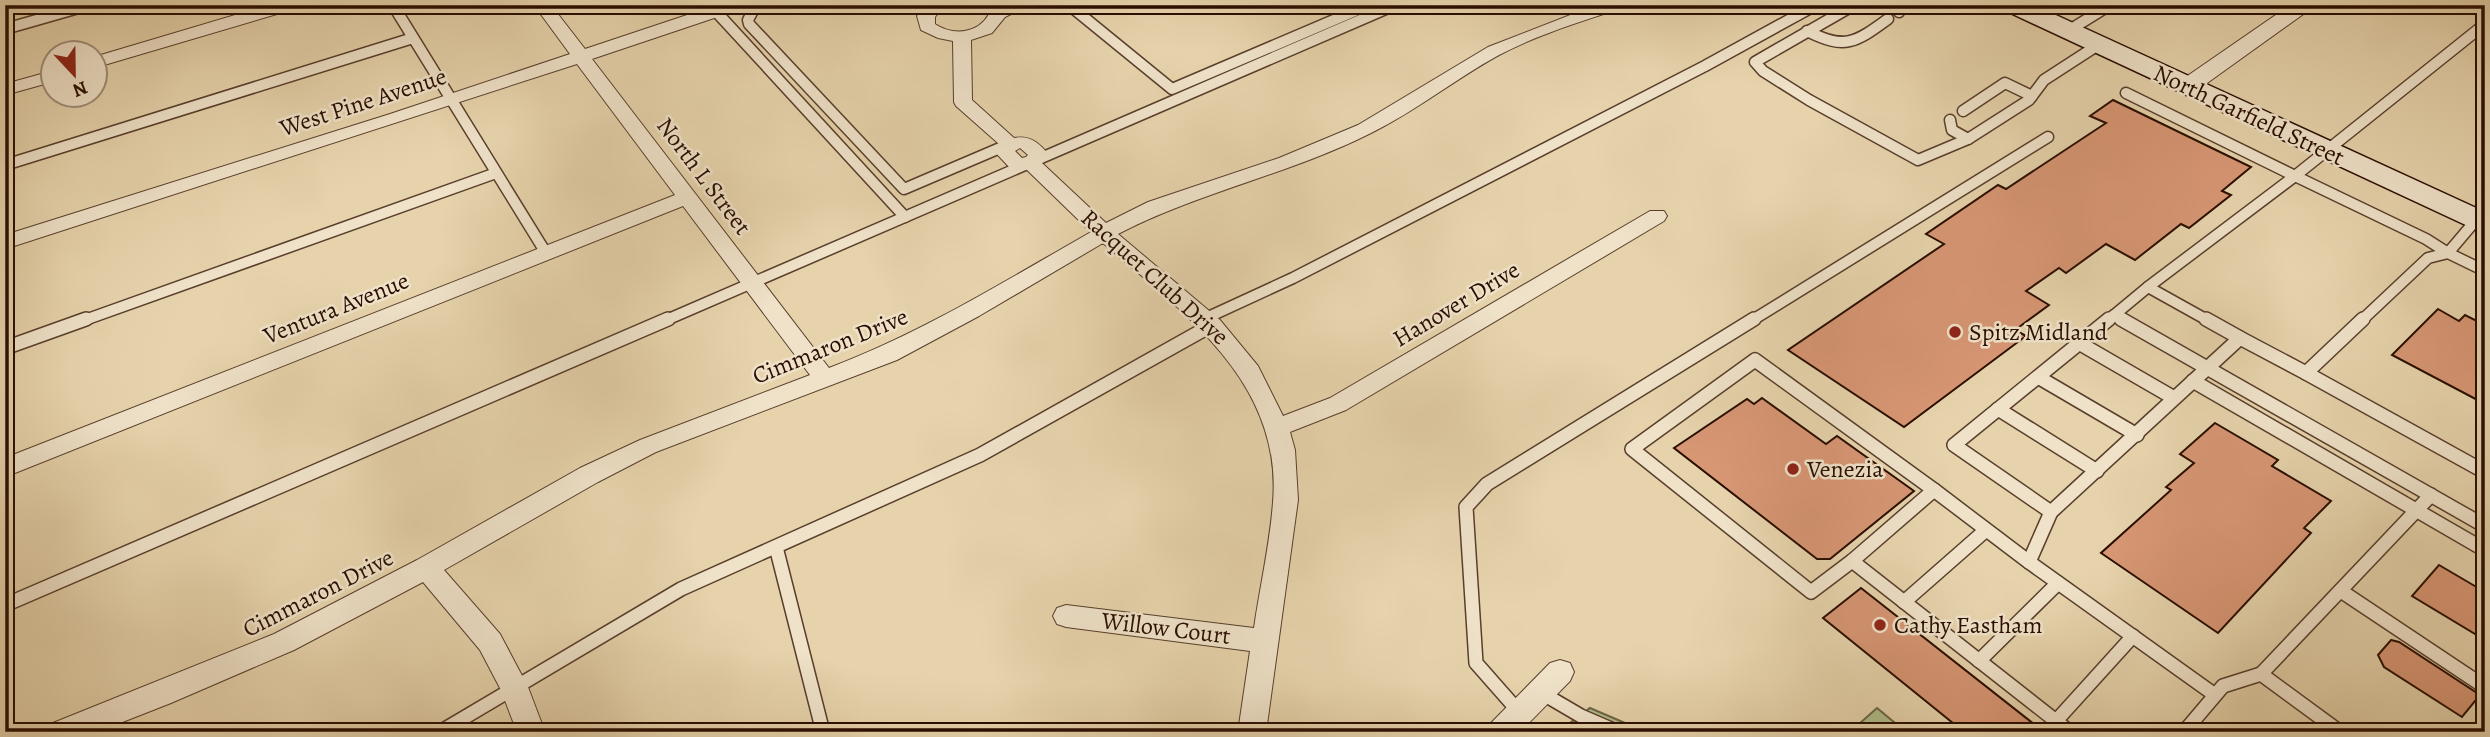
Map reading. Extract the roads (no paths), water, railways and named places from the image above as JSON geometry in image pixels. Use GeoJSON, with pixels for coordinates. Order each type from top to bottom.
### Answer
{"type":"FeatureCollection","features":[{"type":"Feature","properties":{"kind":"main road","name":"North Garfield Street"},"geometry":{"type":"LineString","coordinates":[[2013,5],[2326,151],[2482,219]]}},
{"type":"Feature","properties":{"kind":"street"},"geometry":{"type":"LineString","coordinates":[[108,59],[288,5]]}},
{"type":"Feature","properties":{"kind":"street","name":"North L Street"},"geometry":{"type":"LineString","coordinates":[[542,5],[825,379]]}},
{"type":"Feature","properties":{"kind":"street","name":"West Pine Avenue"},"geometry":{"type":"LineString","coordinates":[[5,242],[581,57],[712,8],[735,5]]}},
{"type":"Feature","properties":{"kind":"street"},"geometry":{"type":"LineString","coordinates":[[932,6],[926,16],[927,26],[940,34],[961,36],[983,31],[996,20],[996,10],[1022,5]]}},
{"type":"Feature","properties":{"kind":"street","name":"Cimmaron Drive"},"geometry":{"type":"LineString","coordinates":[[63,732],[284,642],[426,568],[589,475],[648,446],[889,354],[932,333],[1104,233],[1155,207],[1286,162],[1365,129],[1494,51],[1563,22],[1613,5]]}},
{"type":"Feature","properties":{"kind":"street"},"geometry":{"type":"LineString","coordinates":[[2188,86],[2305,5]]}},
{"type":"Feature","properties":{"kind":"street","name":"Racquet Club Drive"},"geometry":{"type":"LineString","coordinates":[[961,36],[963,102],[1010,144],[1004,151],[1017,164],[1031,163],[1104,233],[1208,322],[1250,372],[1278,428],[1283,450],[1286,500],[1252,732]]}},
{"type":"Feature","properties":{"kind":"street"},"geometry":{"type":"LineString","coordinates":[[5,90],[38,80]]}},
{"type":"Feature","properties":{"kind":"street","name":"Ventura Avenue"},"geometry":{"type":"LineString","coordinates":[[5,468],[687,197]]}},
{"type":"Feature","properties":{"kind":"street","name":"Hanover Drive"},"geometry":{"type":"LineString","coordinates":[[1278,428],[1338,404],[1657,215]]}},
{"type":"Feature","properties":{"kind":"street"},"geometry":{"type":"LineString","coordinates":[[426,568],[490,642],[514,687],[531,732]]}},
{"type":"Feature","properties":{"kind":"street","name":"Willow Court"},"geometry":{"type":"LineString","coordinates":[[1066,616],[1267,640]]}},
{"type":"Feature","properties":{"kind":"street"},"geometry":{"type":"LineString","coordinates":[[1511,722],[1559,672]]}},
{"type":"Feature","properties":{"kind":"lane"},"geometry":{"type":"LineString","coordinates":[[5,29],[89,5]]}},
{"type":"Feature","properties":{"kind":"lane"},"geometry":{"type":"LineString","coordinates":[[393,5],[546,253]]}},
{"type":"Feature","properties":{"kind":"lane"},"geometry":{"type":"LineString","coordinates":[[756,5],[748,20],[749,24],[904,189],[1010,144]]}},
{"type":"Feature","properties":{"kind":"lane"},"geometry":{"type":"LineString","coordinates":[[1069,5],[1172,89],[1368,5]]}},
{"type":"Feature","properties":{"kind":"lane"},"geometry":{"type":"LineString","coordinates":[[5,605],[1395,5]]}},
{"type":"Feature","properties":{"kind":"lane"},"geometry":{"type":"LineString","coordinates":[[440,732],[671,594],[980,455],[1208,322],[1693,72],[1816,5]]}},
{"type":"Feature","properties":{"kind":"lane"},"geometry":{"type":"LineString","coordinates":[[1854,5],[1755,62],[1763,71],[1809,100],[1918,160],[1968,139],[2032,96],[2044,80],[2098,45]]}},
{"type":"Feature","properties":{"kind":"lane"},"geometry":{"type":"LineString","coordinates":[[2068,31],[2110,5]]}},
{"type":"Feature","properties":{"kind":"lane"},"geometry":{"type":"LineString","coordinates":[[712,8],[905,217]]}},
{"type":"Feature","properties":{"kind":"lane"},"geometry":{"type":"LineString","coordinates":[[1807,31],[1828,43],[1842,46],[1852,44],[1888,19]]}},
{"type":"Feature","properties":{"kind":"lane"},"geometry":{"type":"LineString","coordinates":[[2051,512],[1954,446],[2148,287],[2295,176],[2485,24]]}},
{"type":"Feature","properties":{"kind":"lane"},"geometry":{"type":"LineString","coordinates":[[5,165],[413,38]]}},
{"type":"Feature","properties":{"kind":"lane"},"geometry":{"type":"LineString","coordinates":[[1963,111],[2005,83],[2032,96]]}},
{"type":"Feature","properties":{"kind":"lane"},"geometry":{"type":"LineString","coordinates":[[2126,93],[2426,239],[2485,271]]}},
{"type":"Feature","properties":{"kind":"lane"},"geometry":{"type":"LineString","coordinates":[[1950,120],[1952,130],[1968,139]]}},
{"type":"Feature","properties":{"kind":"lane"},"geometry":{"type":"LineString","coordinates":[[1511,722],[1476,663],[1466,507],[1487,484],[2048,137]]}},
{"type":"Feature","properties":{"kind":"lane"},"geometry":{"type":"LineString","coordinates":[[5,348],[496,173]]}},
{"type":"Feature","properties":{"kind":"lane"},"geometry":{"type":"LineString","coordinates":[[2306,373],[2428,258],[2448,253],[2482,219]]}},
{"type":"Feature","properties":{"kind":"lane"},"geometry":{"type":"LineString","coordinates":[[2148,287],[2485,472]]}},
{"type":"Feature","properties":{"kind":"lane"},"geometry":{"type":"LineString","coordinates":[[2114,315],[2208,366],[2485,526]]}},
{"type":"Feature","properties":{"kind":"lane"},"geometry":{"type":"LineString","coordinates":[[2029,562],[2051,512],[2240,338]]}},
{"type":"Feature","properties":{"kind":"lane"},"geometry":{"type":"LineString","coordinates":[[2079,343],[2174,398]]}},
{"type":"Feature","properties":{"kind":"lane"},"geometry":{"type":"LineString","coordinates":[[1934,490],[1852,561],[1811,592],[1632,449],[1755,360],[1934,490],[2029,562],[2215,695]]}},
{"type":"Feature","properties":{"kind":"lane"},"geometry":{"type":"LineString","coordinates":[[2038,377],[2137,435]]}},
{"type":"Feature","properties":{"kind":"lane"},"geometry":{"type":"LineString","coordinates":[[2193,381],[2485,550]]}},
{"type":"Feature","properties":{"kind":"lane"},"geometry":{"type":"LineString","coordinates":[[1998,409],[2097,471]]}},
{"type":"Feature","properties":{"kind":"lane"},"geometry":{"type":"LineString","coordinates":[[2184,732],[2223,686],[2261,674],[2431,495]]}},
{"type":"Feature","properties":{"kind":"lane"},"geometry":{"type":"LineString","coordinates":[[1904,602],[1986,530]]}},
{"type":"Feature","properties":{"kind":"lane"},"geometry":{"type":"LineString","coordinates":[[776,547],[823,732]]}},
{"type":"Feature","properties":{"kind":"lane"},"geometry":{"type":"LineString","coordinates":[[1852,561],[2070,732]]}},
{"type":"Feature","properties":{"kind":"lane"},"geometry":{"type":"LineString","coordinates":[[1979,661],[2058,583]]}},
{"type":"Feature","properties":{"kind":"lane"},"geometry":{"type":"LineString","coordinates":[[2341,592],[2485,687]]}},
{"type":"Feature","properties":{"kind":"lane"},"geometry":{"type":"LineString","coordinates":[[2056,721],[2133,636]]}},
{"type":"Feature","properties":{"kind":"lane"},"geometry":{"type":"LineString","coordinates":[[2261,674],[2340,732]]}},
{"type":"Feature","properties":{"kind":"lane"},"geometry":{"type":"LineString","coordinates":[[1540,692],[1581,716],[1618,732]]}},
{"type":"Feature","properties":{"kind":"lane"},"geometry":{"type":"LineString","coordinates":[[2478,732],[2485,724]]}},
{"type":"Feature","properties":{"kind":"place","name":"Spitz Midland"},"geometry":{"type":"Point","coordinates":[1955,332]}},
{"type":"Feature","properties":{"kind":"place","name":"Venezia"},"geometry":{"type":"Point","coordinates":[1793,469]}},
{"type":"Feature","properties":{"kind":"place","name":"Cathy Eastham"},"geometry":{"type":"Point","coordinates":[1880,625]}}]}
